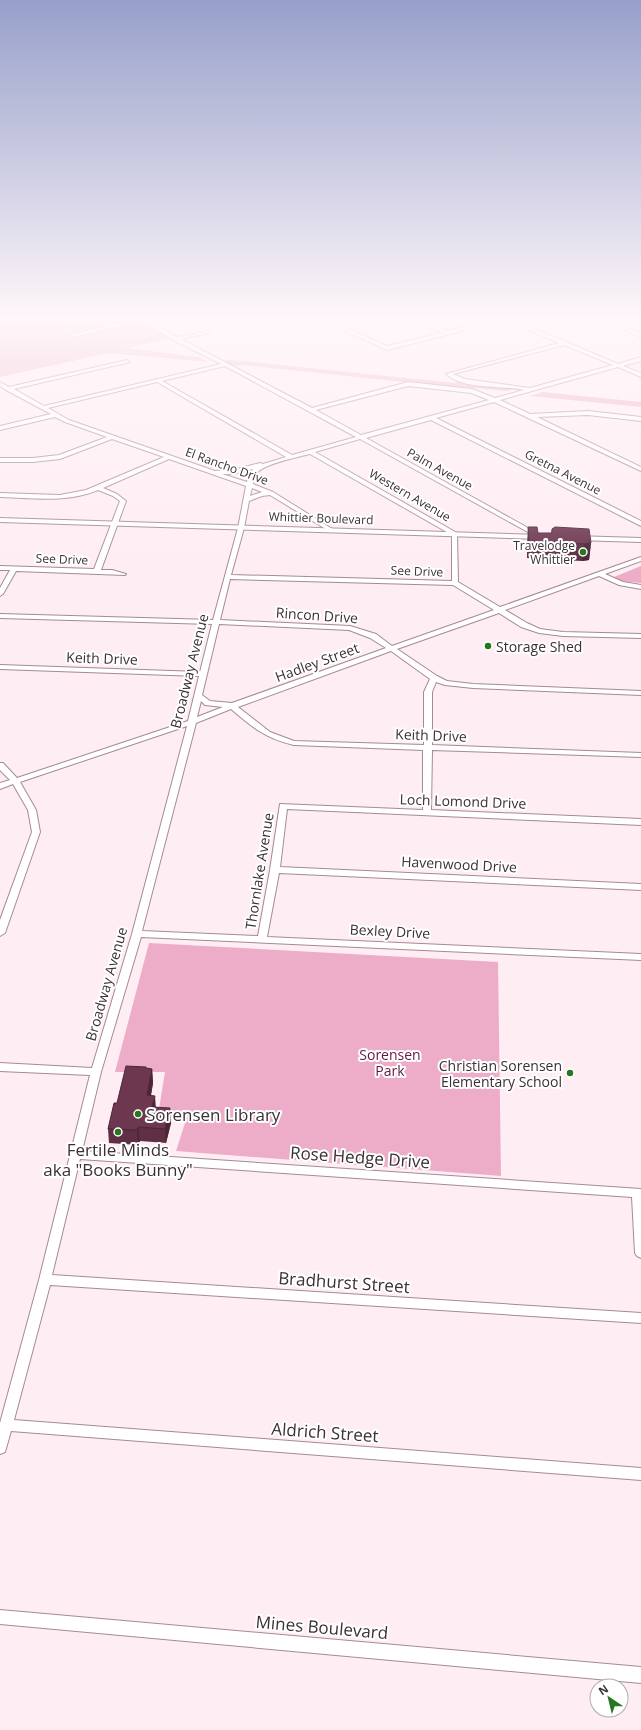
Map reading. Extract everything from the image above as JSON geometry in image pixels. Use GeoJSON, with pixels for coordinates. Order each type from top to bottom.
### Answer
{"type":"FeatureCollection","features":[{"type":"Feature","properties":{"kind":"main road","name":"Whittier Boulevard"},"geometry":{"type":"LineString","coordinates":[[0,520],[545,537]]}},
{"type":"Feature","properties":{"kind":"main road"},"geometry":{"type":"LineString","coordinates":[[565,538],[641,540]]}},
{"type":"Feature","properties":{"kind":"main road"},"geometry":{"type":"LineString","coordinates":[[627,540],[636,544],[641,550]]}},
{"type":"Feature","properties":{"kind":"street","name":"El Rancho Drive"},"geometry":{"type":"LineString","coordinates":[[27,399],[55,415],[112,437],[271,493]]}},
{"type":"Feature","properties":{"kind":"street"},"geometry":{"type":"LineString","coordinates":[[43,408],[81,399]]}},
{"type":"Feature","properties":{"kind":"street"},"geometry":{"type":"LineString","coordinates":[[190,399],[291,458]]}},
{"type":"Feature","properties":{"kind":"street","name":"Palm Avenue"},"geometry":{"type":"LineString","coordinates":[[289,399],[545,537]]}},
{"type":"Feature","properties":{"kind":"street"},"geometry":{"type":"LineString","coordinates":[[311,410],[353,399]]}},
{"type":"Feature","properties":{"kind":"street"},"geometry":{"type":"LineString","coordinates":[[491,399],[641,469]]}},
{"type":"Feature","properties":{"kind":"street"},"geometry":{"type":"LineString","coordinates":[[210,472],[233,472],[291,458],[499,399]]}},
{"type":"Feature","properties":{"kind":"street"},"geometry":{"type":"LineString","coordinates":[[530,416],[588,413],[641,419]]}},
{"type":"Feature","properties":{"kind":"street"},"geometry":{"type":"LineString","coordinates":[[0,428],[55,415]]}},
{"type":"Feature","properties":{"kind":"street","name":"Gretna Avenue"},"geometry":{"type":"LineString","coordinates":[[432,418],[641,524]]}},
{"type":"Feature","properties":{"kind":"street"},"geometry":{"type":"LineString","coordinates":[[0,460],[33,460],[60,457],[112,437]]}},
{"type":"Feature","properties":{"kind":"street","name":"Western Avenue"},"geometry":{"type":"LineString","coordinates":[[311,452],[455,534],[454,583]]}},
{"type":"Feature","properties":{"kind":"street"},"geometry":{"type":"LineString","coordinates":[[0,495],[60,497],[88,492],[169,457]]}},
{"type":"Feature","properties":{"kind":"street"},"geometry":{"type":"LineString","coordinates":[[251,477],[256,470],[273,462]]}},
{"type":"Feature","properties":{"kind":"street","name":"El Rancho Drive"},"geometry":{"type":"LineString","coordinates":[[251,477],[271,493],[331,530]]}},
{"type":"Feature","properties":{"kind":"street","name":"Broadway Avenue"},"geometry":{"type":"LineString","coordinates":[[0,1448],[77,1155],[96,1072],[137,934],[199,696],[227,577],[241,528],[248,486],[251,477]]}},
{"type":"Feature","properties":{"kind":"street"},"geometry":{"type":"LineString","coordinates":[[97,571],[123,501],[116,495],[99,488]]}},
{"type":"Feature","properties":{"kind":"street"},"geometry":{"type":"LineString","coordinates":[[246,500],[261,494],[271,493]]}},
{"type":"Feature","properties":{"kind":"street","name":"Hadley Street"},"geometry":{"type":"LineString","coordinates":[[0,786],[192,722],[232,706],[641,559]]}},
{"type":"Feature","properties":{"kind":"street","name":"See Drive"},"geometry":{"type":"LineString","coordinates":[[0,568],[97,571],[123,574]]}},
{"type":"Feature","properties":{"kind":"street"},"geometry":{"type":"LineString","coordinates":[[0,594],[14,569]]}},
{"type":"Feature","properties":{"kind":"street"},"geometry":{"type":"LineString","coordinates":[[599,574],[621,584],[641,587]]}},
{"type":"Feature","properties":{"kind":"street","name":"See Drive"},"geometry":{"type":"LineString","coordinates":[[227,577],[454,583],[524,625],[539,631],[564,634],[641,636]]}},
{"type":"Feature","properties":{"kind":"street","name":"Rincon Drive"},"geometry":{"type":"LineString","coordinates":[[0,616],[217,622],[350,628],[373,636],[434,678],[445,683],[466,686],[641,693]]}},
{"type":"Feature","properties":{"kind":"street","name":"Keith Drive"},"geometry":{"type":"LineString","coordinates":[[0,667],[204,674]]}},
{"type":"Feature","properties":{"kind":"street"},"geometry":{"type":"LineString","coordinates":[[427,813],[428,692],[434,678]]}},
{"type":"Feature","properties":{"kind":"street"},"geometry":{"type":"LineString","coordinates":[[199,696],[208,703],[232,706]]}},
{"type":"Feature","properties":{"kind":"street","name":"Keith Drive"},"geometry":{"type":"LineString","coordinates":[[232,706],[267,735],[279,740],[294,743],[641,755]]}},
{"type":"Feature","properties":{"kind":"street"},"geometry":{"type":"LineString","coordinates":[[0,765],[15,781],[32,810],[36,832],[0,933]]}},
{"type":"Feature","properties":{"kind":"street","name":"Loch Lomond Drive"},"geometry":{"type":"LineString","coordinates":[[283,806],[641,822]]}},
{"type":"Feature","properties":{"kind":"street","name":"Thornlake Avenue"},"geometry":{"type":"LineString","coordinates":[[262,939],[275,870],[283,806]]}},
{"type":"Feature","properties":{"kind":"street","name":"Havenwood Drive"},"geometry":{"type":"LineString","coordinates":[[275,870],[641,887]]}},
{"type":"Feature","properties":{"kind":"street","name":"Bexley Drive"},"geometry":{"type":"LineString","coordinates":[[137,934],[641,957]]}},
{"type":"Feature","properties":{"kind":"street"},"geometry":{"type":"LineString","coordinates":[[0,1067],[96,1072]]}},
{"type":"Feature","properties":{"kind":"street","name":"Rose Hedge Drive"},"geometry":{"type":"LineString","coordinates":[[77,1155],[639,1193]]}},
{"type":"Feature","properties":{"kind":"street"},"geometry":{"type":"LineString","coordinates":[[639,1193],[641,1254]]}},
{"type":"Feature","properties":{"kind":"street","name":"Bradhurst Street"},"geometry":{"type":"LineString","coordinates":[[45,1280],[641,1318]]}},
{"type":"Feature","properties":{"kind":"street","name":"Aldrich Street"},"geometry":{"type":"LineString","coordinates":[[6,1425],[641,1474]]}},
{"type":"Feature","properties":{"kind":"street","name":"Mines Boulevard"},"geometry":{"type":"LineString","coordinates":[[0,1617],[641,1675]]}},
{"type":"Feature","properties":{"kind":"green space"},"geometry":{"type":"Polygon","coordinates":[[[558,399],[609,399],[641,402],[641,407],[558,399]]]}},
{"type":"Feature","properties":{"kind":"green space"},"geometry":{"type":"Polygon","coordinates":[[[641,566],[641,583],[620,581],[614,577],[641,566]]]}},
{"type":"Feature","properties":{"kind":"green space","name":"Sorensen Park"},"geometry":{"type":"Polygon","coordinates":[[[149,943],[498,962],[501,1176],[176,1151],[187,1117],[158,1115],[165,1072],[115,1072],[149,943]]]}},
{"type":"Feature","properties":{"kind":"building"},"geometry":{"type":"Polygon","coordinates":[[[528,527],[537,527],[538,533],[552,533],[552,529],[555,527],[589,529],[591,543],[584,544],[529,541],[528,527]]]}},
{"type":"Feature","properties":{"kind":"building","name":"Sorensen Library"},"geometry":{"type":"Polygon","coordinates":[[[126,1066],[146,1067],[152,1069],[147,1095],[155,1096],[152,1107],[170,1108],[165,1129],[138,1127],[137,1130],[108,1129],[114,1103],[117,1103],[126,1066]]]}},
{"type":"Feature","properties":{"kind":"place","name":"Travelodge Whittier"},"geometry":{"type":"Point","coordinates":[583,552]}},
{"type":"Feature","properties":{"kind":"place","name":"Storage Shed"},"geometry":{"type":"Point","coordinates":[488,646]}},
{"type":"Feature","properties":{"kind":"place","name":"Christian Sorensen Elementary School"},"geometry":{"type":"Point","coordinates":[570,1073]}},
{"type":"Feature","properties":{"kind":"place","name":"Sorensen Library"},"geometry":{"type":"Point","coordinates":[138,1114]}},
{"type":"Feature","properties":{"kind":"place","name":"Fertile Minds aka \"Books Bunny\""},"geometry":{"type":"Point","coordinates":[118,1132]}}]}
